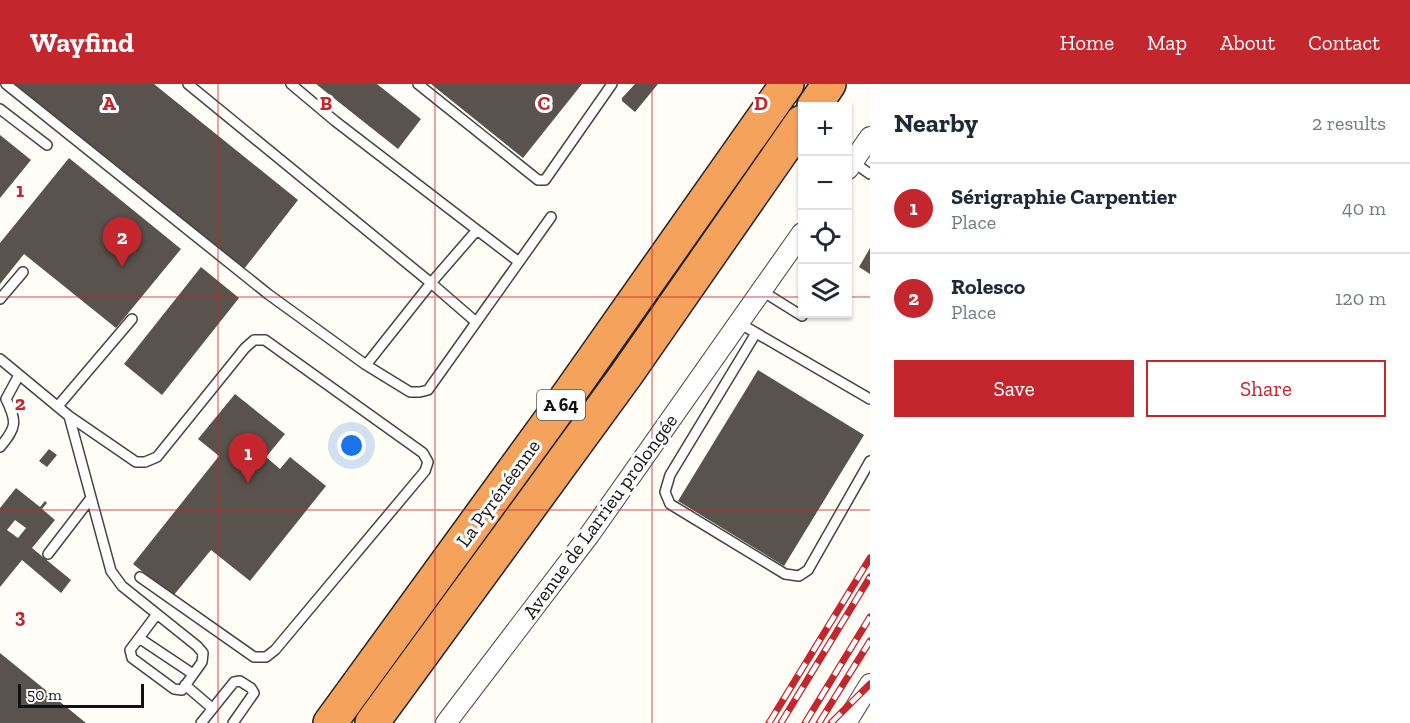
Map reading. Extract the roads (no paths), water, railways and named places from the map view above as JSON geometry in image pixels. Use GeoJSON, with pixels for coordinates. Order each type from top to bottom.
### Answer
{"type":"FeatureCollection","features":[{"type":"Feature","properties":{"kind":"highway","name":"La Pyrénéenne"},"geometry":{"type":"LineString","coordinates":[[330,723],[559,408],[787,84]]}},
{"type":"Feature","properties":{"kind":"highway"},"geometry":{"type":"LineString","coordinates":[[817,102],[829,84]]}},
{"type":"Feature","properties":{"kind":"highway","name":"La Pyrénéenne"},"geometry":{"type":"LineString","coordinates":[[372,723],[626,375],[798,129]]}},
{"type":"Feature","properties":{"kind":"street"},"geometry":{"type":"LineString","coordinates":[[852,163],[870,137]]}},
{"type":"Feature","properties":{"kind":"street","name":"Avenue de Larrieu prolongée"},"geometry":{"type":"LineString","coordinates":[[446,723],[590,534],[798,239]]}},
{"type":"Feature","properties":{"kind":"street"},"geometry":{"type":"LineString","coordinates":[[846,723],[870,684]]}},
{"type":"Feature","properties":{"kind":"lane"},"geometry":{"type":"LineString","coordinates":[[6,84],[268,294],[366,365],[410,392],[428,390],[551,217]]}},
{"type":"Feature","properties":{"kind":"lane"},"geometry":{"type":"LineString","coordinates":[[188,84],[476,322]]}},
{"type":"Feature","properties":{"kind":"lane"},"geometry":{"type":"LineString","coordinates":[[291,84],[335,121],[519,262]]}},
{"type":"Feature","properties":{"kind":"lane"},"geometry":{"type":"LineString","coordinates":[[418,84],[538,180],[545,180],[612,84]]}},
{"type":"Feature","properties":{"kind":"lane"},"geometry":{"type":"LineString","coordinates":[[0,109],[47,145]]}},
{"type":"Feature","properties":{"kind":"lane"},"geometry":{"type":"LineString","coordinates":[[852,167],[870,174]]}},
{"type":"Feature","properties":{"kind":"lane"},"geometry":{"type":"LineString","coordinates":[[366,365],[477,230]]}},
{"type":"Feature","properties":{"kind":"lane"},"geometry":{"type":"LineString","coordinates":[[0,299],[22,272]]}},
{"type":"Feature","properties":{"kind":"lane"},"geometry":{"type":"LineString","coordinates":[[762,291],[798,313]]}},
{"type":"Feature","properties":{"kind":"lane"},"geometry":{"type":"LineString","coordinates":[[58,406],[132,319]]}},
{"type":"Feature","properties":{"kind":"lane"},"geometry":{"type":"LineString","coordinates":[[739,323],[870,399]]}},
{"type":"Feature","properties":{"kind":"lane"},"geometry":{"type":"LineString","coordinates":[[756,333],[670,475],[665,492],[670,504],[785,574],[799,576],[808,570],[870,461]]}},
{"type":"Feature","properties":{"kind":"lane"},"geometry":{"type":"LineString","coordinates":[[0,359],[69,416],[136,462],[145,462],[157,457],[244,348],[254,340],[265,340],[423,453],[428,462],[418,480],[275,650],[266,657],[254,657],[140,577]]}},
{"type":"Feature","properties":{"kind":"lane"},"geometry":{"type":"LineString","coordinates":[[0,447],[13,431],[14,414],[6,399],[19,375]]}},
{"type":"Feature","properties":{"kind":"lane"},"geometry":{"type":"LineString","coordinates":[[69,416],[111,571],[122,586],[197,645],[203,653],[202,662],[182,690],[174,689],[132,658],[130,650],[157,614]]}},
{"type":"Feature","properties":{"kind":"lane"},"geometry":{"type":"LineString","coordinates":[[48,554],[92,498]]}},
{"type":"Feature","properties":{"kind":"lane"},"geometry":{"type":"LineString","coordinates":[[139,638],[193,674]]}},
{"type":"Feature","properties":{"kind":"lane"},"geometry":{"type":"LineString","coordinates":[[201,723],[234,682],[240,681],[251,688],[254,693],[233,723]]}},
{"type":"Feature","properties":{"kind":"lane"},"geometry":{"type":"LineString","coordinates":[[185,685],[213,708]]}},
{"type":"Feature","properties":{"kind":"railway"},"geometry":{"type":"LineString","coordinates":[[769,723],[870,558]]}},
{"type":"Feature","properties":{"kind":"railway"},"geometry":{"type":"LineString","coordinates":[[781,723],[870,577]]}},
{"type":"Feature","properties":{"kind":"railway"},"geometry":{"type":"LineString","coordinates":[[805,723],[870,617]]}},
{"type":"Feature","properties":{"kind":"railway"},"geometry":{"type":"LineString","coordinates":[[819,723],[870,641]]}},
{"type":"Feature","properties":{"kind":"railway"},"geometry":{"type":"LineString","coordinates":[[831,723],[870,684]]}},
{"type":"Feature","properties":{"kind":"place","name":"Rolesco"},"geometry":{"type":"Point","coordinates":[122,267]}},
{"type":"Feature","properties":{"kind":"place","name":"Sérigraphie Carpentier"},"geometry":{"type":"Point","coordinates":[248,483]}}]}
